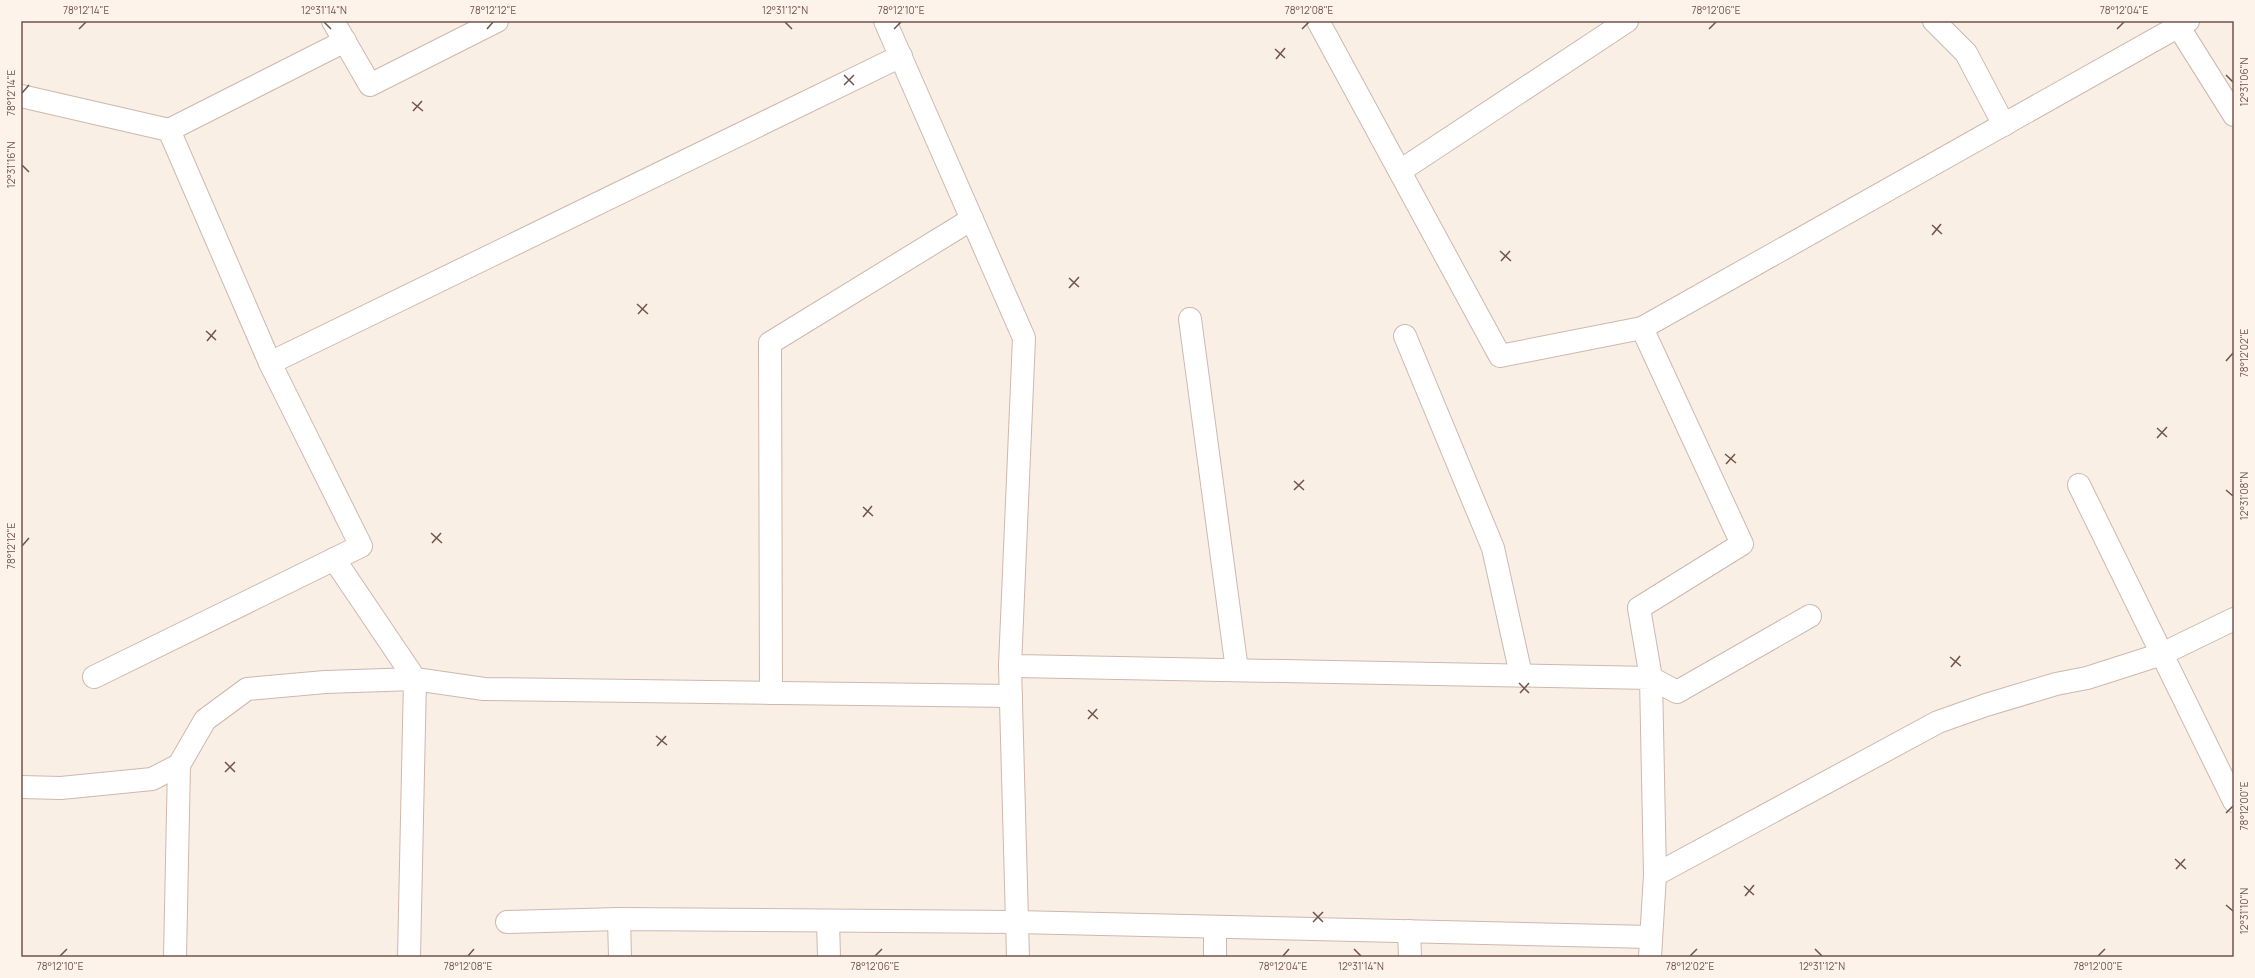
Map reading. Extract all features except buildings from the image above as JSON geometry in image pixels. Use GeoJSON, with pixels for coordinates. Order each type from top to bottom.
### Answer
{"type":"FeatureCollection","features":[{"type":"Feature","properties":{"kind":"street"},"geometry":{"type":"LineString","coordinates":[[333,21],[370,85],[497,21]]}},
{"type":"Feature","properties":{"kind":"street"},"geometry":{"type":"LineString","coordinates":[[885,21],[1024,338],[1010,666],[1018,957]]}},
{"type":"Feature","properties":{"kind":"street"},"geometry":{"type":"LineString","coordinates":[[1318,21],[1500,356],[1642,328],[2004,125],[2181,23],[2234,115]]}},
{"type":"Feature","properties":{"kind":"street"},"geometry":{"type":"LineString","coordinates":[[1400,171],[1627,21]]}},
{"type":"Feature","properties":{"kind":"street"},"geometry":{"type":"LineString","coordinates":[[1934,21],[1966,53],[2004,125]]}},
{"type":"Feature","properties":{"kind":"street"},"geometry":{"type":"LineString","coordinates":[[21,96],[169,130],[345,41]]}},
{"type":"Feature","properties":{"kind":"street"},"geometry":{"type":"LineString","coordinates":[[270,363],[901,56]]}},
{"type":"Feature","properties":{"kind":"street"},"geometry":{"type":"LineString","coordinates":[[94,677],[361,546],[270,363],[169,130]]}},
{"type":"Feature","properties":{"kind":"street"},"geometry":{"type":"LineString","coordinates":[[771,693],[770,343],[972,219]]}},
{"type":"Feature","properties":{"kind":"street"},"geometry":{"type":"LineString","coordinates":[[1190,319],[1237,670]]}},
{"type":"Feature","properties":{"kind":"street"},"geometry":{"type":"LineString","coordinates":[[507,922],[619,919],[828,922],[1017,922],[1410,931],[1650,947],[1655,875],[1652,678],[1639,608],[1742,544],[1642,328]]}},
{"type":"Feature","properties":{"kind":"street"},"geometry":{"type":"LineString","coordinates":[[1405,336],[1493,548],[1521,675]]}},
{"type":"Feature","properties":{"kind":"street"},"geometry":{"type":"LineString","coordinates":[[2080,485],[2234,801]]}},
{"type":"Feature","properties":{"kind":"street"},"geometry":{"type":"LineString","coordinates":[[334,559],[415,679],[409,957]]}},
{"type":"Feature","properties":{"kind":"street"},"geometry":{"type":"LineString","coordinates":[[1010,666],[1652,678],[1677,692],[1810,616]]}},
{"type":"Feature","properties":{"kind":"street"},"geometry":{"type":"LineString","coordinates":[[1655,875],[1938,722],[1986,705],[2056,684],[2088,678],[2162,654],[2234,619]]}},
{"type":"Feature","properties":{"kind":"street"},"geometry":{"type":"LineString","coordinates":[[175,957],[179,765],[205,720],[247,689],[325,682],[415,679],[484,688],[1011,696]]}},
{"type":"Feature","properties":{"kind":"street"},"geometry":{"type":"LineString","coordinates":[[21,787],[61,788],[152,779],[179,765]]}},
{"type":"Feature","properties":{"kind":"street"},"geometry":{"type":"LineString","coordinates":[[619,919],[620,957]]}},
{"type":"Feature","properties":{"kind":"street"},"geometry":{"type":"LineString","coordinates":[[828,922],[829,957]]}},
{"type":"Feature","properties":{"kind":"street"},"geometry":{"type":"LineString","coordinates":[[1215,927],[1215,957]]}},
{"type":"Feature","properties":{"kind":"street"},"geometry":{"type":"LineString","coordinates":[[1410,931],[1410,957]]}}]}
